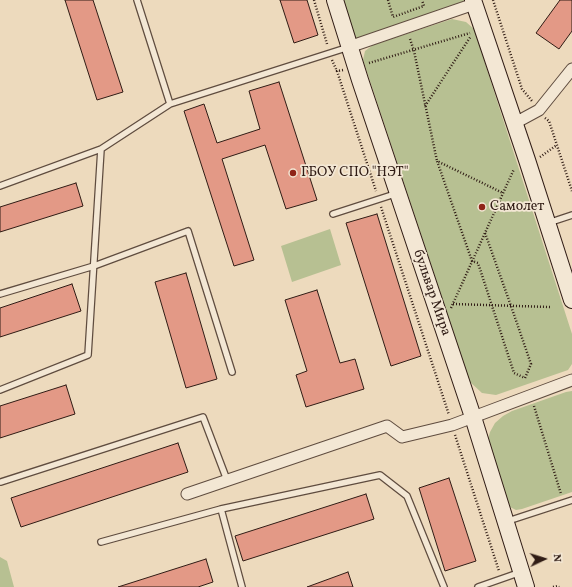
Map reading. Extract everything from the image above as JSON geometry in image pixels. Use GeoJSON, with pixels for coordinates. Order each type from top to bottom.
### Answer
{"type":"FeatureCollection","features":[{"type":"Feature","properties":{"kind":"street","name":"бульвар Мира"},"geometry":{"type":"LineString","coordinates":[[335,0],[349,47],[473,417],[526,587]]}},
{"type":"Feature","properties":{"kind":"street"},"geometry":{"type":"LineString","coordinates":[[349,47],[474,2],[528,160],[572,300]]}},
{"type":"Feature","properties":{"kind":"street"},"geometry":{"type":"LineString","coordinates":[[515,123],[539,110],[572,69]]}},
{"type":"Feature","properties":{"kind":"street"},"geometry":{"type":"LineString","coordinates":[[187,494],[387,426],[402,437],[452,425],[572,380]]}},
{"type":"Feature","properties":{"kind":"lane"},"geometry":{"type":"LineString","coordinates":[[138,0],[170,104]]}},
{"type":"Feature","properties":{"kind":"lane"},"geometry":{"type":"LineString","coordinates":[[0,186],[101,149],[170,104],[349,47]]}},
{"type":"Feature","properties":{"kind":"lane"},"geometry":{"type":"LineString","coordinates":[[0,390],[88,355],[101,149]]}},
{"type":"Feature","properties":{"kind":"lane"},"geometry":{"type":"LineString","coordinates":[[333,214],[398,193]]}},
{"type":"Feature","properties":{"kind":"lane"},"geometry":{"type":"LineString","coordinates":[[548,223],[572,215]]}},
{"type":"Feature","properties":{"kind":"lane"},"geometry":{"type":"LineString","coordinates":[[0,294],[94,266],[188,231],[232,372]]}},
{"type":"Feature","properties":{"kind":"lane"},"geometry":{"type":"LineString","coordinates":[[1,482],[203,417],[227,480]]}},
{"type":"Feature","properties":{"kind":"lane"},"geometry":{"type":"LineString","coordinates":[[101,542],[221,509],[380,475],[407,496],[444,587]]}},
{"type":"Feature","properties":{"kind":"lane"},"geometry":{"type":"LineString","coordinates":[[505,522],[572,500]]}},
{"type":"Feature","properties":{"kind":"lane"},"geometry":{"type":"LineString","coordinates":[[221,509],[240,587]]}},
{"type":"Feature","properties":{"kind":"lane"},"geometry":{"type":"LineString","coordinates":[[478,587],[521,572]]}},
{"type":"Feature","properties":{"kind":"path"},"geometry":{"type":"LineString","coordinates":[[314,0],[336,71]]}},
{"type":"Feature","properties":{"kind":"path"},"geometry":{"type":"LineString","coordinates":[[388,0],[393,17],[424,6],[422,0]]}},
{"type":"Feature","properties":{"kind":"path"},"geometry":{"type":"LineString","coordinates":[[493,0],[522,89],[549,121],[572,191]]}},
{"type":"Feature","properties":{"kind":"path"},"geometry":{"type":"LineString","coordinates":[[402,14],[414,51],[437,161],[472,261]]}},
{"type":"Feature","properties":{"kind":"path"},"geometry":{"type":"LineString","coordinates":[[425,106],[472,34]]}},
{"type":"Feature","properties":{"kind":"path"},"geometry":{"type":"LineString","coordinates":[[425,343],[437,338],[516,165],[540,157],[557,145]]}},
{"type":"Feature","properties":{"kind":"path"},"geometry":{"type":"LineString","coordinates":[[437,161],[503,193]]}},
{"type":"Feature","properties":{"kind":"path"},"geometry":{"type":"LineString","coordinates":[[485,233],[531,364],[525,378],[564,502]]}},
{"type":"Feature","properties":{"kind":"path"},"geometry":{"type":"LineString","coordinates":[[472,261],[478,263],[514,373],[525,378]]}},
{"type":"Feature","properties":{"kind":"path"},"geometry":{"type":"LineString","coordinates":[[453,304],[550,307]]}},
{"type":"Feature","properties":{"kind":"path"},"geometry":{"type":"LineString","coordinates":[[553,587],[559,587]]}},
{"type":"Feature","properties":{"kind":"green space"},"geometry":{"type":"Polygon","coordinates":[[[335,0],[473,0],[349,47],[335,0]]]}},
{"type":"Feature","properties":{"kind":"green space"},"geometry":{"type":"Polygon","coordinates":[[[452,19],[466,22],[474,29],[572,334],[572,364],[568,370],[496,395],[482,393],[470,382],[363,60],[365,51],[373,45],[452,19]]]}},
{"type":"Feature","properties":{"kind":"green space"},"geometry":{"type":"Polygon","coordinates":[[[330,229],[341,265],[292,282],[281,246],[330,229]]]}},
{"type":"Feature","properties":{"kind":"green space"},"geometry":{"type":"Polygon","coordinates":[[[572,391],[572,492],[522,509],[516,510],[510,507],[507,503],[488,439],[490,432],[495,423],[512,411],[572,391]]]}},
{"type":"Feature","properties":{"kind":"green space"},"geometry":{"type":"Polygon","coordinates":[[[0,557],[7,561],[14,587],[0,587],[0,557]]]}},
{"type":"Feature","properties":{"kind":"building"},"geometry":{"type":"Polygon","coordinates":[[[65,0],[93,0],[123,92],[97,100],[65,0]]]}},
{"type":"Feature","properties":{"kind":"building"},"geometry":{"type":"Polygon","coordinates":[[[280,0],[307,0],[318,35],[294,43],[280,0]]]}},
{"type":"Feature","properties":{"kind":"building"},"geometry":{"type":"Polygon","coordinates":[[[560,0],[572,0],[572,31],[559,49],[536,33],[560,0]]]}},
{"type":"Feature","properties":{"kind":"building"},"geometry":{"type":"Polygon","coordinates":[[[279,82],[317,200],[286,209],[265,145],[222,159],[254,260],[234,266],[184,111],[204,104],[217,143],[260,129],[249,91],[279,82]]]}},
{"type":"Feature","properties":{"kind":"building"},"geometry":{"type":"Polygon","coordinates":[[[76,183],[83,206],[0,232],[0,207],[76,183]]]}},
{"type":"Feature","properties":{"kind":"building"},"geometry":{"type":"Polygon","coordinates":[[[377,214],[421,356],[391,366],[346,223],[377,214]]]}},
{"type":"Feature","properties":{"kind":"building"},"geometry":{"type":"Polygon","coordinates":[[[186,273],[217,379],[186,388],[155,282],[186,273]]]}},
{"type":"Feature","properties":{"kind":"building"},"geometry":{"type":"Polygon","coordinates":[[[72,284],[81,311],[0,337],[0,308],[72,284]]]}},
{"type":"Feature","properties":{"kind":"building"},"geometry":{"type":"Polygon","coordinates":[[[317,290],[340,363],[355,359],[364,389],[306,407],[296,375],[307,371],[285,300],[317,290]]]}},
{"type":"Feature","properties":{"kind":"building"},"geometry":{"type":"Polygon","coordinates":[[[66,385],[75,414],[0,438],[0,406],[66,385]]]}},
{"type":"Feature","properties":{"kind":"building"},"geometry":{"type":"Polygon","coordinates":[[[178,443],[188,472],[21,527],[11,498],[178,443]]]}},
{"type":"Feature","properties":{"kind":"building"},"geometry":{"type":"Polygon","coordinates":[[[449,478],[476,561],[445,571],[419,488],[449,478]]]}},
{"type":"Feature","properties":{"kind":"building"},"geometry":{"type":"Polygon","coordinates":[[[366,494],[374,519],[243,561],[235,536],[366,494]]]}},
{"type":"Feature","properties":{"kind":"building"},"geometry":{"type":"Polygon","coordinates":[[[206,559],[213,582],[198,587],[118,587],[206,559]]]}},
{"type":"Feature","properties":{"kind":"building"},"geometry":{"type":"Polygon","coordinates":[[[348,572],[353,587],[307,587],[348,572]]]}},
{"type":"Feature","properties":{"kind":"place","name":"ГБОУ СПО \"НЭТ\""},"geometry":{"type":"Point","coordinates":[293,173]}},
{"type":"Feature","properties":{"kind":"place","name":"Самолет"},"geometry":{"type":"Point","coordinates":[482,207]}}]}
